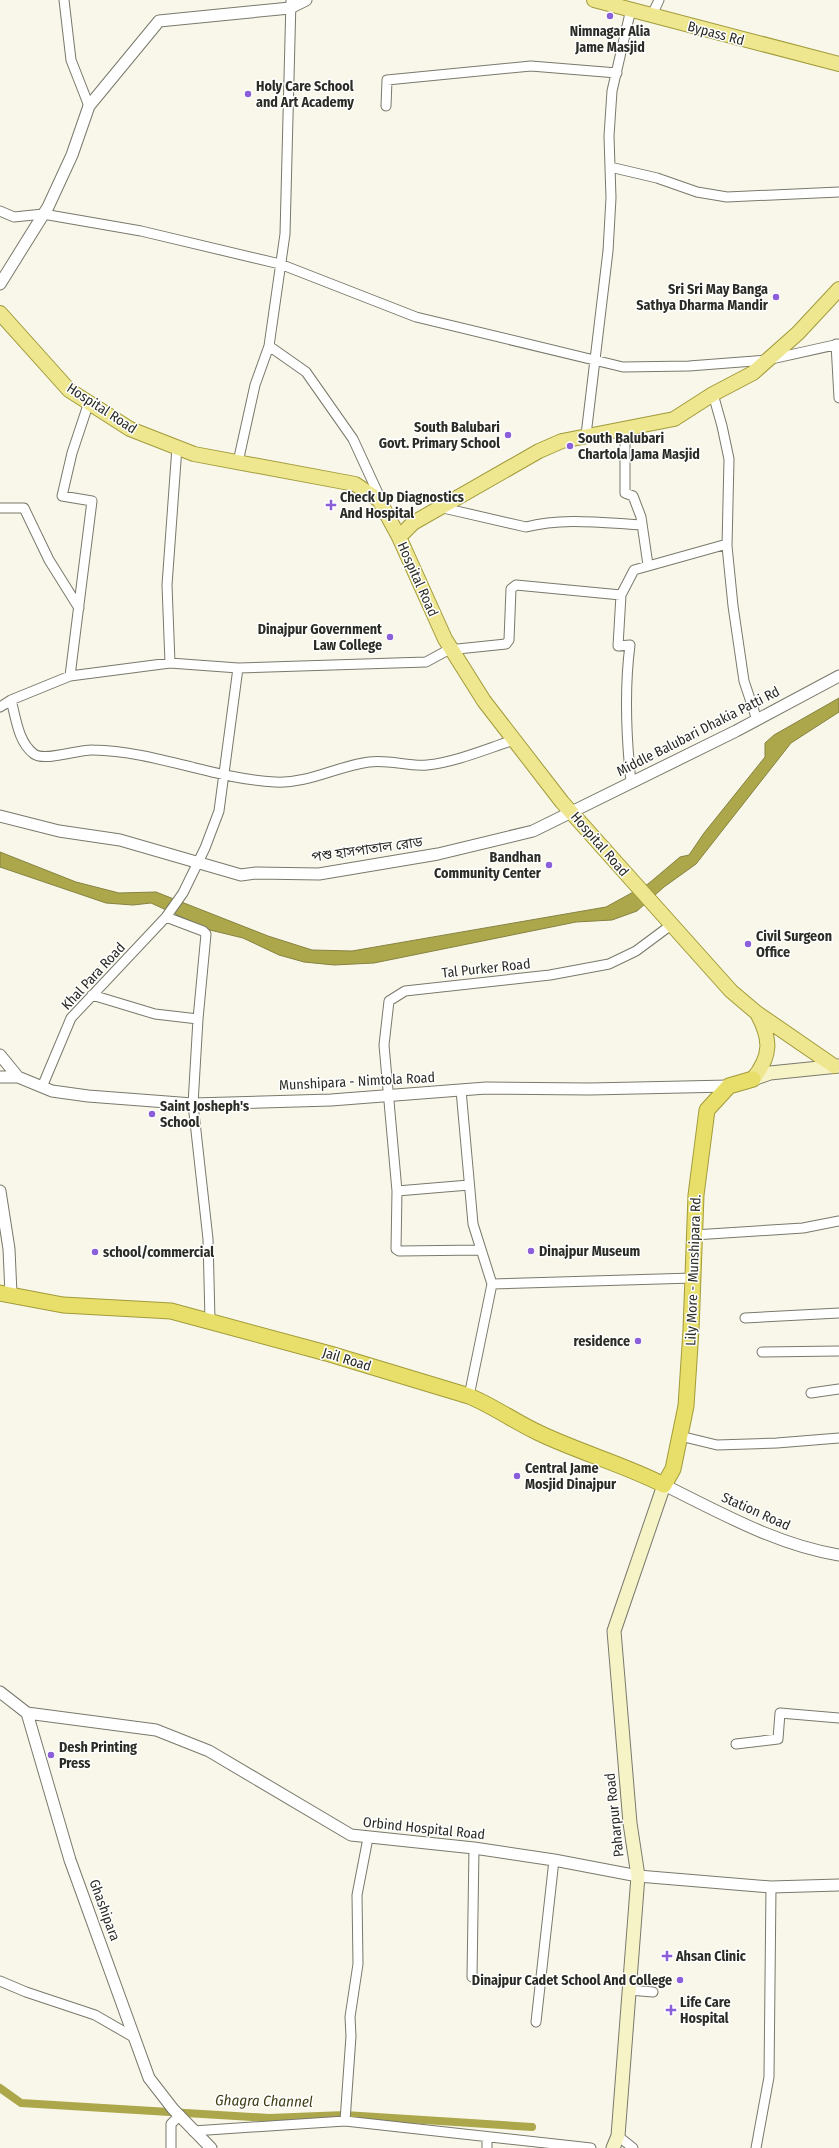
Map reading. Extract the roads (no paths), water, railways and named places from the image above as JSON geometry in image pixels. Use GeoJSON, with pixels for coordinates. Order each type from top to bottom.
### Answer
{"type":"FeatureCollection","features":[{"type":"Feature","properties":{"kind":"highway"},"geometry":{"type":"LineString","coordinates":[[729,1086],[753,1079]]}},
{"type":"Feature","properties":{"kind":"highway","name":"Lily More - Munshipara Rd."},"geometry":{"type":"LineString","coordinates":[[664,1485],[674,1469],[686,1406],[696,1195],[707,1110],[729,1086]]}},
{"type":"Feature","properties":{"kind":"highway","name":"Jail Road"},"geometry":{"type":"LineString","coordinates":[[6,1293],[63,1305],[171,1311],[210,1320],[469,1396],[491,1406],[537,1432],[636,1471],[664,1485]]}},
{"type":"Feature","properties":{"kind":"main road","name":"Bypass Rd"},"geometry":{"type":"LineString","coordinates":[[594,0],[839,64]]}},
{"type":"Feature","properties":{"kind":"main road"},"geometry":{"type":"LineString","coordinates":[[399,537],[413,523],[439,507],[539,451],[562,441],[586,435],[674,419],[713,394],[753,373],[798,333],[839,289]]}},
{"type":"Feature","properties":{"kind":"main road","name":"Hospital Road"},"geometry":{"type":"LineString","coordinates":[[0,313],[69,390],[130,429],[194,454],[354,484],[379,500],[399,537],[450,650],[484,701],[570,811],[731,991],[757,1013],[836,1066]]}},
{"type":"Feature","properties":{"kind":"main road"},"geometry":{"type":"LineString","coordinates":[[753,1079],[762,1068],[768,1048],[767,1034],[757,1013]]}},
{"type":"Feature","properties":{"kind":"main road"},"geometry":{"type":"LineString","coordinates":[[753,1079],[770,1073],[836,1066]]}},
{"type":"Feature","properties":{"kind":"main road","name":"Paharpur Road"},"geometry":{"type":"LineString","coordinates":[[616,2142],[638,1876],[630,1823],[614,1631],[664,1485]]}},
{"type":"Feature","properties":{"kind":"street"},"geometry":{"type":"LineString","coordinates":[[64,0],[71,60],[89,106]]}},
{"type":"Feature","properties":{"kind":"street"},"geometry":{"type":"LineString","coordinates":[[0,284],[43,214],[72,155],[89,106],[159,21],[290,4],[306,0]]}},
{"type":"Feature","properties":{"kind":"street"},"geometry":{"type":"LineString","coordinates":[[652,15],[659,0]]}},
{"type":"Feature","properties":{"kind":"street"},"geometry":{"type":"LineString","coordinates":[[238,462],[255,385],[270,346],[285,226],[290,4]]}},
{"type":"Feature","properties":{"kind":"street"},"geometry":{"type":"LineString","coordinates":[[586,435],[608,251],[612,198],[609,136],[612,91],[631,10]]}},
{"type":"Feature","properties":{"kind":"street"},"geometry":{"type":"LineString","coordinates":[[386,106],[387,80],[531,66],[616,73]]}},
{"type":"Feature","properties":{"kind":"street"},"geometry":{"type":"LineString","coordinates":[[610,167],[657,178],[697,192],[728,197],[839,192]]}},
{"type":"Feature","properties":{"kind":"street"},"geometry":{"type":"LineString","coordinates":[[0,211],[14,217],[43,214],[141,231],[280,264],[416,318],[595,362],[623,367],[689,366],[767,360],[838,344],[839,398]]}},
{"type":"Feature","properties":{"kind":"street"},"geometry":{"type":"LineString","coordinates":[[270,346],[306,372],[353,439],[399,537]]}},
{"type":"Feature","properties":{"kind":"street"},"geometry":{"type":"LineString","coordinates":[[713,394],[722,426],[728,459],[727,544],[733,606],[744,681],[757,720]]}},
{"type":"Feature","properties":{"kind":"street"},"geometry":{"type":"LineString","coordinates":[[70,676],[92,501],[62,496],[72,453],[89,402]]}},
{"type":"Feature","properties":{"kind":"street"},"geometry":{"type":"LineString","coordinates":[[625,428],[625,493],[632,496],[642,525],[648,565]]}},
{"type":"Feature","properties":{"kind":"street"},"geometry":{"type":"LineString","coordinates":[[170,663],[167,585],[177,447]]}},
{"type":"Feature","properties":{"kind":"street"},"geometry":{"type":"LineString","coordinates":[[439,507],[526,527],[537,524],[580,522],[642,525]]}},
{"type":"Feature","properties":{"kind":"street"},"geometry":{"type":"LineString","coordinates":[[0,508],[24,508],[49,560],[79,608]]}},
{"type":"Feature","properties":{"kind":"street"},"geometry":{"type":"LineString","coordinates":[[631,782],[625,713],[627,669],[630,645],[618,646],[621,595],[634,570],[727,544]]}},
{"type":"Feature","properties":{"kind":"street"},"geometry":{"type":"LineString","coordinates":[[0,707],[11,700],[70,676],[170,663],[238,668],[426,662],[450,650],[506,644],[509,640],[511,589],[516,585],[621,595]]}},
{"type":"Feature","properties":{"kind":"street","name":"Khal Para Road"},"geometry":{"type":"LineString","coordinates":[[42,1087],[71,1018],[167,915],[183,893],[198,862],[219,811],[238,668]]}},
{"type":"Feature","properties":{"kind":"street","name":"Middle Balubari Dhakia Patti Rd"},"geometry":{"type":"LineString","coordinates":[[570,811],[757,720],[839,676]]}},
{"type":"Feature","properties":{"kind":"street"},"geometry":{"type":"LineString","coordinates":[[11,700],[23,744],[35,756],[49,756],[93,750],[179,763],[224,774],[276,782],[301,781],[338,768],[370,762],[392,761],[425,766],[445,762],[514,740]]}},
{"type":"Feature","properties":{"kind":"street","name":"পশু হাসপাতাল রোড"},"geometry":{"type":"LineString","coordinates":[[0,816],[58,831],[120,840],[241,875],[293,872],[319,874],[438,854],[532,831],[570,811]]}},
{"type":"Feature","properties":{"kind":"street"},"geometry":{"type":"LineString","coordinates":[[167,915],[203,931],[206,934],[198,1019],[193,1104],[208,1239],[210,1320]]}},
{"type":"Feature","properties":{"kind":"street","name":"Tal Purker Road"},"geometry":{"type":"LineString","coordinates":[[389,1095],[384,1045],[389,1001],[405,991],[550,975],[609,964],[636,951],[671,925]]}},
{"type":"Feature","properties":{"kind":"street"},"geometry":{"type":"LineString","coordinates":[[92,995],[155,1014],[198,1019]]}},
{"type":"Feature","properties":{"kind":"street","name":"Munshipara - Nimtola Road"},"geometry":{"type":"LineString","coordinates":[[0,1055],[18,1077],[42,1087],[88,1096],[193,1104],[331,1100],[461,1090],[729,1086]]}},
{"type":"Feature","properties":{"kind":"street"},"geometry":{"type":"LineString","coordinates":[[0,1077],[18,1077]]}},
{"type":"Feature","properties":{"kind":"street"},"geometry":{"type":"LineString","coordinates":[[461,1090],[473,1224],[492,1284],[469,1396]]}},
{"type":"Feature","properties":{"kind":"street"},"geometry":{"type":"LineString","coordinates":[[389,1095],[397,1191],[397,1251],[481,1250]]}},
{"type":"Feature","properties":{"kind":"street"},"geometry":{"type":"LineString","coordinates":[[397,1191],[469,1185]]}},
{"type":"Feature","properties":{"kind":"street"},"geometry":{"type":"LineString","coordinates":[[0,1191],[10,1255],[6,1293]]}},
{"type":"Feature","properties":{"kind":"street"},"geometry":{"type":"LineString","coordinates":[[694,1235],[803,1228],[839,1221]]}},
{"type":"Feature","properties":{"kind":"street"},"geometry":{"type":"LineString","coordinates":[[492,1284],[693,1278]]}},
{"type":"Feature","properties":{"kind":"street"},"geometry":{"type":"LineString","coordinates":[[745,1318],[839,1313]]}},
{"type":"Feature","properties":{"kind":"street"},"geometry":{"type":"LineString","coordinates":[[762,1352],[839,1351]]}},
{"type":"Feature","properties":{"kind":"street"},"geometry":{"type":"LineString","coordinates":[[811,1393],[839,1389]]}},
{"type":"Feature","properties":{"kind":"street"},"geometry":{"type":"LineString","coordinates":[[680,1436],[717,1445],[777,1443],[839,1438]]}},
{"type":"Feature","properties":{"kind":"street","name":"Station Road"},"geometry":{"type":"LineString","coordinates":[[664,1485],[750,1527],[810,1550],[839,1555]]}},
{"type":"Feature","properties":{"kind":"street"},"geometry":{"type":"LineString","coordinates":[[0,1692],[27,1713]]}},
{"type":"Feature","properties":{"kind":"street","name":"Orbind Hospital Road"},"geometry":{"type":"LineString","coordinates":[[27,1713],[156,1730],[209,1752],[346,1833],[368,1838],[474,1848],[554,1860],[638,1876],[771,1887],[839,1885]]}},
{"type":"Feature","properties":{"kind":"street","name":"Ghashipara"},"geometry":{"type":"LineString","coordinates":[[27,1713],[70,1860],[149,2078],[193,2132],[211,2148]]}},
{"type":"Feature","properties":{"kind":"street"},"geometry":{"type":"LineString","coordinates":[[736,1744],[778,1739],[780,1713],[839,1718]]}},
{"type":"Feature","properties":{"kind":"street"},"geometry":{"type":"LineString","coordinates":[[345,2121],[351,2036],[350,2017],[358,1964],[356,1895],[368,1838]]}},
{"type":"Feature","properties":{"kind":"street"},"geometry":{"type":"LineString","coordinates":[[472,1977],[474,1848]]}},
{"type":"Feature","properties":{"kind":"street"},"geometry":{"type":"LineString","coordinates":[[536,2022],[554,1860]]}},
{"type":"Feature","properties":{"kind":"street"},"geometry":{"type":"LineString","coordinates":[[756,2148],[769,2077],[771,1887]]}},
{"type":"Feature","properties":{"kind":"street"},"geometry":{"type":"LineString","coordinates":[[0,1981],[26,1992],[95,2015],[135,2038]]}},
{"type":"Feature","properties":{"kind":"street"},"geometry":{"type":"LineString","coordinates":[[629,1990],[653,1992]]}},
{"type":"Feature","properties":{"kind":"street"},"geometry":{"type":"LineString","coordinates":[[171,2148],[171,2124],[177,2113]]}},
{"type":"Feature","properties":{"kind":"street"},"geometry":{"type":"LineString","coordinates":[[193,2132],[345,2121],[591,2148]]}},
{"type":"Feature","properties":{"kind":"street"},"geometry":{"type":"LineString","coordinates":[[487,2137],[487,2148]]}},
{"type":"Feature","properties":{"kind":"street"},"geometry":{"type":"LineString","coordinates":[[616,2142],[633,2148]]}},
{"type":"Feature","properties":{"kind":"waterway","name":"Ghagra Channel"},"geometry":{"type":"LineString","coordinates":[[0,2088],[21,2103],[269,2118],[345,2115],[532,2127]]}},
{"type":"Feature","properties":{"kind":"place","name":"Nimnagar Alia Jame Masjid"},"geometry":{"type":"Point","coordinates":[610,16]}},
{"type":"Feature","properties":{"kind":"place","name":"Holy Care School and Art Academy"},"geometry":{"type":"Point","coordinates":[248,94]}},
{"type":"Feature","properties":{"kind":"place","name":"Sri Sri May Banga Sathya Dharma Mandir"},"geometry":{"type":"Point","coordinates":[776,297]}},
{"type":"Feature","properties":{"kind":"place","name":"South Balubari Govt. Primary School"},"geometry":{"type":"Point","coordinates":[508,435]}},
{"type":"Feature","properties":{"kind":"place","name":"South Balubari Chartola Jama Masjid"},"geometry":{"type":"Point","coordinates":[570,446]}},
{"type":"Feature","properties":{"kind":"place","name":"Check Up Diagnostics And Hospital"},"geometry":{"type":"Point","coordinates":[331,505]}},
{"type":"Feature","properties":{"kind":"place","name":"Dinajpur Government Law College"},"geometry":{"type":"Point","coordinates":[390,637]}},
{"type":"Feature","properties":{"kind":"place","name":"Bandhan Community Center"},"geometry":{"type":"Point","coordinates":[549,865]}},
{"type":"Feature","properties":{"kind":"place","name":"Civil Surgeon Office"},"geometry":{"type":"Point","coordinates":[748,944]}},
{"type":"Feature","properties":{"kind":"place","name":"Saint Josheph's School"},"geometry":{"type":"Point","coordinates":[152,1114]}},
{"type":"Feature","properties":{"kind":"place","name":"Dinajpur Museum"},"geometry":{"type":"Point","coordinates":[531,1251]}},
{"type":"Feature","properties":{"kind":"place","name":"school/commercial"},"geometry":{"type":"Point","coordinates":[95,1252]}},
{"type":"Feature","properties":{"kind":"place","name":"residence"},"geometry":{"type":"Point","coordinates":[638,1341]}},
{"type":"Feature","properties":{"kind":"place","name":"Central Jame Mosjid Dinajpur"},"geometry":{"type":"Point","coordinates":[517,1476]}},
{"type":"Feature","properties":{"kind":"place","name":"Desh Printing Press"},"geometry":{"type":"Point","coordinates":[51,1755]}},
{"type":"Feature","properties":{"kind":"place","name":"Ahsan Clinic"},"geometry":{"type":"Point","coordinates":[667,1956]}},
{"type":"Feature","properties":{"kind":"place","name":"Dinajpur Cadet School And College"},"geometry":{"type":"Point","coordinates":[680,1980]}},
{"type":"Feature","properties":{"kind":"place","name":"Life Care Hospital"},"geometry":{"type":"Point","coordinates":[671,2010]}}]}
